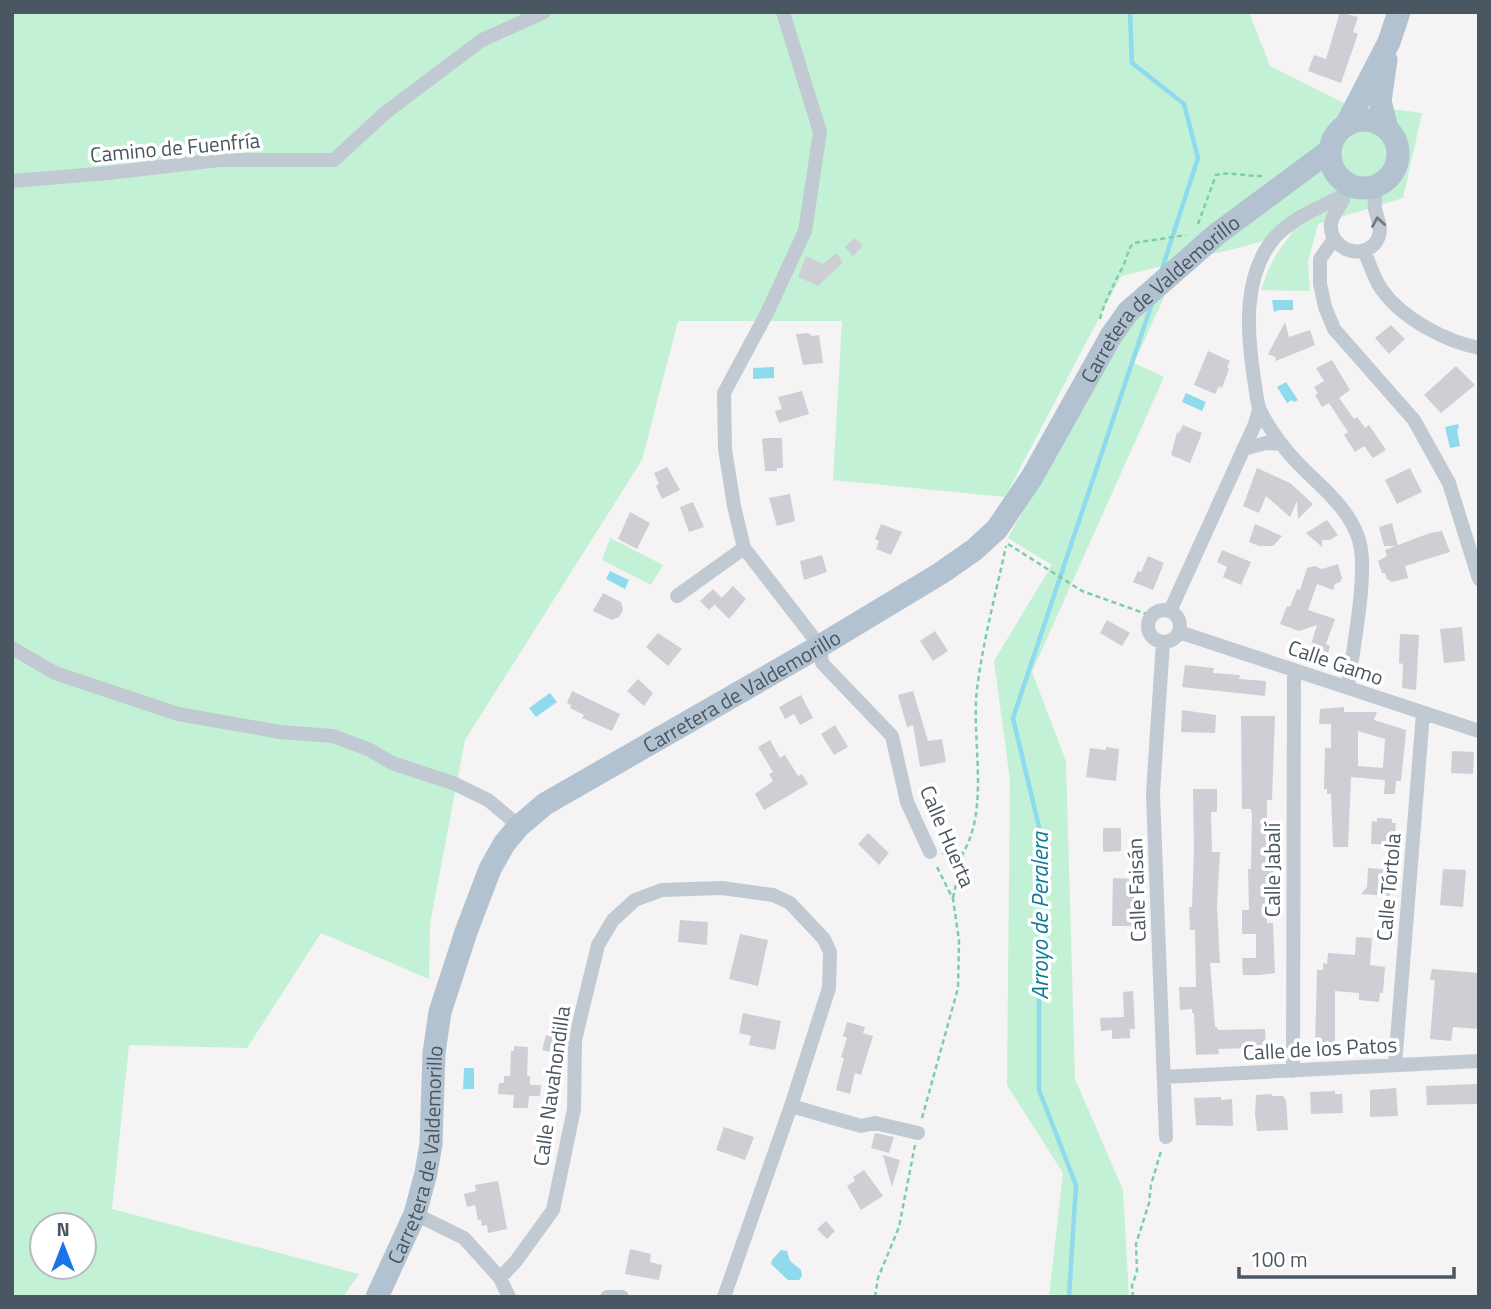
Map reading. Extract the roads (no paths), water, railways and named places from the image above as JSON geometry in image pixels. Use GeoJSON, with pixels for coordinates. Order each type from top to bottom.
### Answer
{"type":"FeatureCollection","features":[{"type":"Feature","properties":{"kind":"main road"},"geometry":{"type":"LineString","coordinates":[[1389,42],[1380,101],[1387,129],[1397,146],[1396,166],[1392,175],[1376,187],[1365,189],[1341,184],[1332,167],[1329,151],[1332,141],[1346,125],[1389,42],[1399,12]]}},
{"type":"Feature","properties":{"kind":"main road"},"geometry":{"type":"LineString","coordinates":[[1346,125],[1367,120],[1387,129]]}},
{"type":"Feature","properties":{"kind":"main road","name":"Carretera de Valdemorillo"},"geometry":{"type":"LineString","coordinates":[[377,1297],[415,1214],[431,1144],[434,1053],[440,1012],[490,869],[519,826],[545,804],[820,646],[974,550],[996,529],[1032,477],[1111,336],[1128,312],[1277,180],[1329,151]]}},
{"type":"Feature","properties":{"kind":"main road","name":"Carretera de Valdemorillo"},"geometry":{"type":"LineString","coordinates":[[1277,180],[1314,175],[1341,184]]}},
{"type":"Feature","properties":{"kind":"street","name":"Camino de Fuenfría"},"geometry":{"type":"LineString","coordinates":[[12,181],[219,160],[334,160],[385,113],[482,40],[544,12]]}},
{"type":"Feature","properties":{"kind":"street"},"geometry":{"type":"LineString","coordinates":[[677,596],[744,548],[725,449],[724,393],[767,313],[804,231],[820,132],[783,12]]}},
{"type":"Feature","properties":{"kind":"street"},"geometry":{"type":"LineString","coordinates":[[1341,184],[1309,213],[1297,218],[1275,237],[1254,285],[1248,317],[1249,345],[1259,409],[1281,444],[1348,514],[1360,542],[1362,574],[1348,688]]}},
{"type":"Feature","properties":{"kind":"street"},"geometry":{"type":"LineString","coordinates":[[1341,184],[1332,232],[1320,259],[1320,284],[1329,318],[1334,329],[1414,420],[1449,483],[1479,579]]}},
{"type":"Feature","properties":{"kind":"street"},"geometry":{"type":"LineString","coordinates":[[1309,213],[1323,216],[1340,246],[1348,251],[1364,251],[1374,244],[1380,234],[1380,222],[1375,209],[1376,187]]}},
{"type":"Feature","properties":{"kind":"street"},"geometry":{"type":"LineString","coordinates":[[1364,251],[1381,289],[1395,306],[1427,327],[1479,348]]}},
{"type":"Feature","properties":{"kind":"street"},"geometry":{"type":"LineString","coordinates":[[1170,611],[1255,424],[1259,409]]}},
{"type":"Feature","properties":{"kind":"street"},"geometry":{"type":"LineString","coordinates":[[1243,449],[1266,443],[1281,444]]}},
{"type":"Feature","properties":{"kind":"street","name":"Calle Huerta"},"geometry":{"type":"LineString","coordinates":[[744,548],[820,646],[822,663],[892,736],[907,802],[930,852]]}},
{"type":"Feature","properties":{"kind":"street"},"geometry":{"type":"LineString","coordinates":[[1164,610],[1170,611],[1179,620],[1180,632],[1176,637],[1163,642],[1156,640],[1148,629],[1152,616],[1164,610]]}},
{"type":"Feature","properties":{"kind":"street","name":"Calle Gamo"},"geometry":{"type":"LineString","coordinates":[[1180,632],[1479,731]]}},
{"type":"Feature","properties":{"kind":"street","name":"Calle Faisán"},"geometry":{"type":"LineString","coordinates":[[1163,642],[1153,793],[1166,1137]]}},
{"type":"Feature","properties":{"kind":"street"},"geometry":{"type":"LineString","coordinates":[[12,648],[55,673],[178,714],[280,732],[332,736],[370,750],[392,763],[453,783],[488,800],[519,826]]}},
{"type":"Feature","properties":{"kind":"street","name":"Calle Jabalí"},"geometry":{"type":"LineString","coordinates":[[1293,1070],[1294,670]]}},
{"type":"Feature","properties":{"kind":"street","name":"Calle Tórtola"},"geometry":{"type":"LineString","coordinates":[[1395,1065],[1423,713]]}},
{"type":"Feature","properties":{"kind":"street","name":"Calle Navahondilla"},"geometry":{"type":"LineString","coordinates":[[500,1278],[516,1261],[552,1210],[574,1109],[575,1040],[598,946],[613,920],[635,900],[662,890],[710,888],[773,895],[790,903],[824,939],[830,952],[829,988],[724,1297]]}},
{"type":"Feature","properties":{"kind":"street","name":"Calle de los Patos"},"geometry":{"type":"LineString","coordinates":[[1164,1077],[1479,1061]]}},
{"type":"Feature","properties":{"kind":"street"},"geometry":{"type":"LineString","coordinates":[[791,1106],[861,1126],[875,1123],[918,1133]]}},
{"type":"Feature","properties":{"kind":"street"},"geometry":{"type":"LineString","coordinates":[[415,1214],[464,1238],[500,1278],[509,1297]]}},
{"type":"Feature","properties":{"kind":"street"},"geometry":{"type":"LineString","coordinates":[[607,1297],[622,1297]]}},
{"type":"Feature","properties":{"kind":"water"},"geometry":{"type":"Polygon","coordinates":[[[1272,300],[1293,300],[1293,310],[1274,312],[1272,300]]]}},
{"type":"Feature","properties":{"kind":"water"},"geometry":{"type":"Polygon","coordinates":[[[774,367],[774,378],[753,379],[753,368],[774,367]]]}},
{"type":"Feature","properties":{"kind":"water"},"geometry":{"type":"Polygon","coordinates":[[[1286,382],[1298,400],[1287,403],[1277,387],[1286,382]]]}},
{"type":"Feature","properties":{"kind":"water"},"geometry":{"type":"Polygon","coordinates":[[[1186,393],[1206,402],[1202,411],[1182,402],[1186,393]]]}},
{"type":"Feature","properties":{"kind":"water"},"geometry":{"type":"Polygon","coordinates":[[[1458,424],[1460,446],[1450,448],[1445,427],[1458,424]]]}},
{"type":"Feature","properties":{"kind":"water"},"geometry":{"type":"Polygon","coordinates":[[[610,571],[629,580],[625,589],[606,579],[610,571]]]}},
{"type":"Feature","properties":{"kind":"water"},"geometry":{"type":"Polygon","coordinates":[[[550,693],[557,702],[536,717],[529,708],[550,693]]]}},
{"type":"Feature","properties":{"kind":"water"},"geometry":{"type":"Polygon","coordinates":[[[464,1068],[474,1068],[474,1089],[463,1089],[464,1068]]]}},
{"type":"Feature","properties":{"kind":"water"},"geometry":{"type":"Polygon","coordinates":[[[781,1250],[787,1251],[790,1261],[801,1270],[802,1276],[799,1280],[788,1280],[771,1264],[781,1250]]]}},
{"type":"Feature","properties":{"kind":"waterway"},"geometry":{"type":"LineString","coordinates":[[1130,12],[1132,63],[1184,104],[1198,158],[1162,269]]}},
{"type":"Feature","properties":{"kind":"waterway","name":"Arroyo de Peralera"},"geometry":{"type":"LineString","coordinates":[[1069,1297],[1076,1185],[1039,1090],[1039,827],[1013,718],[1152,303]]}}]}
